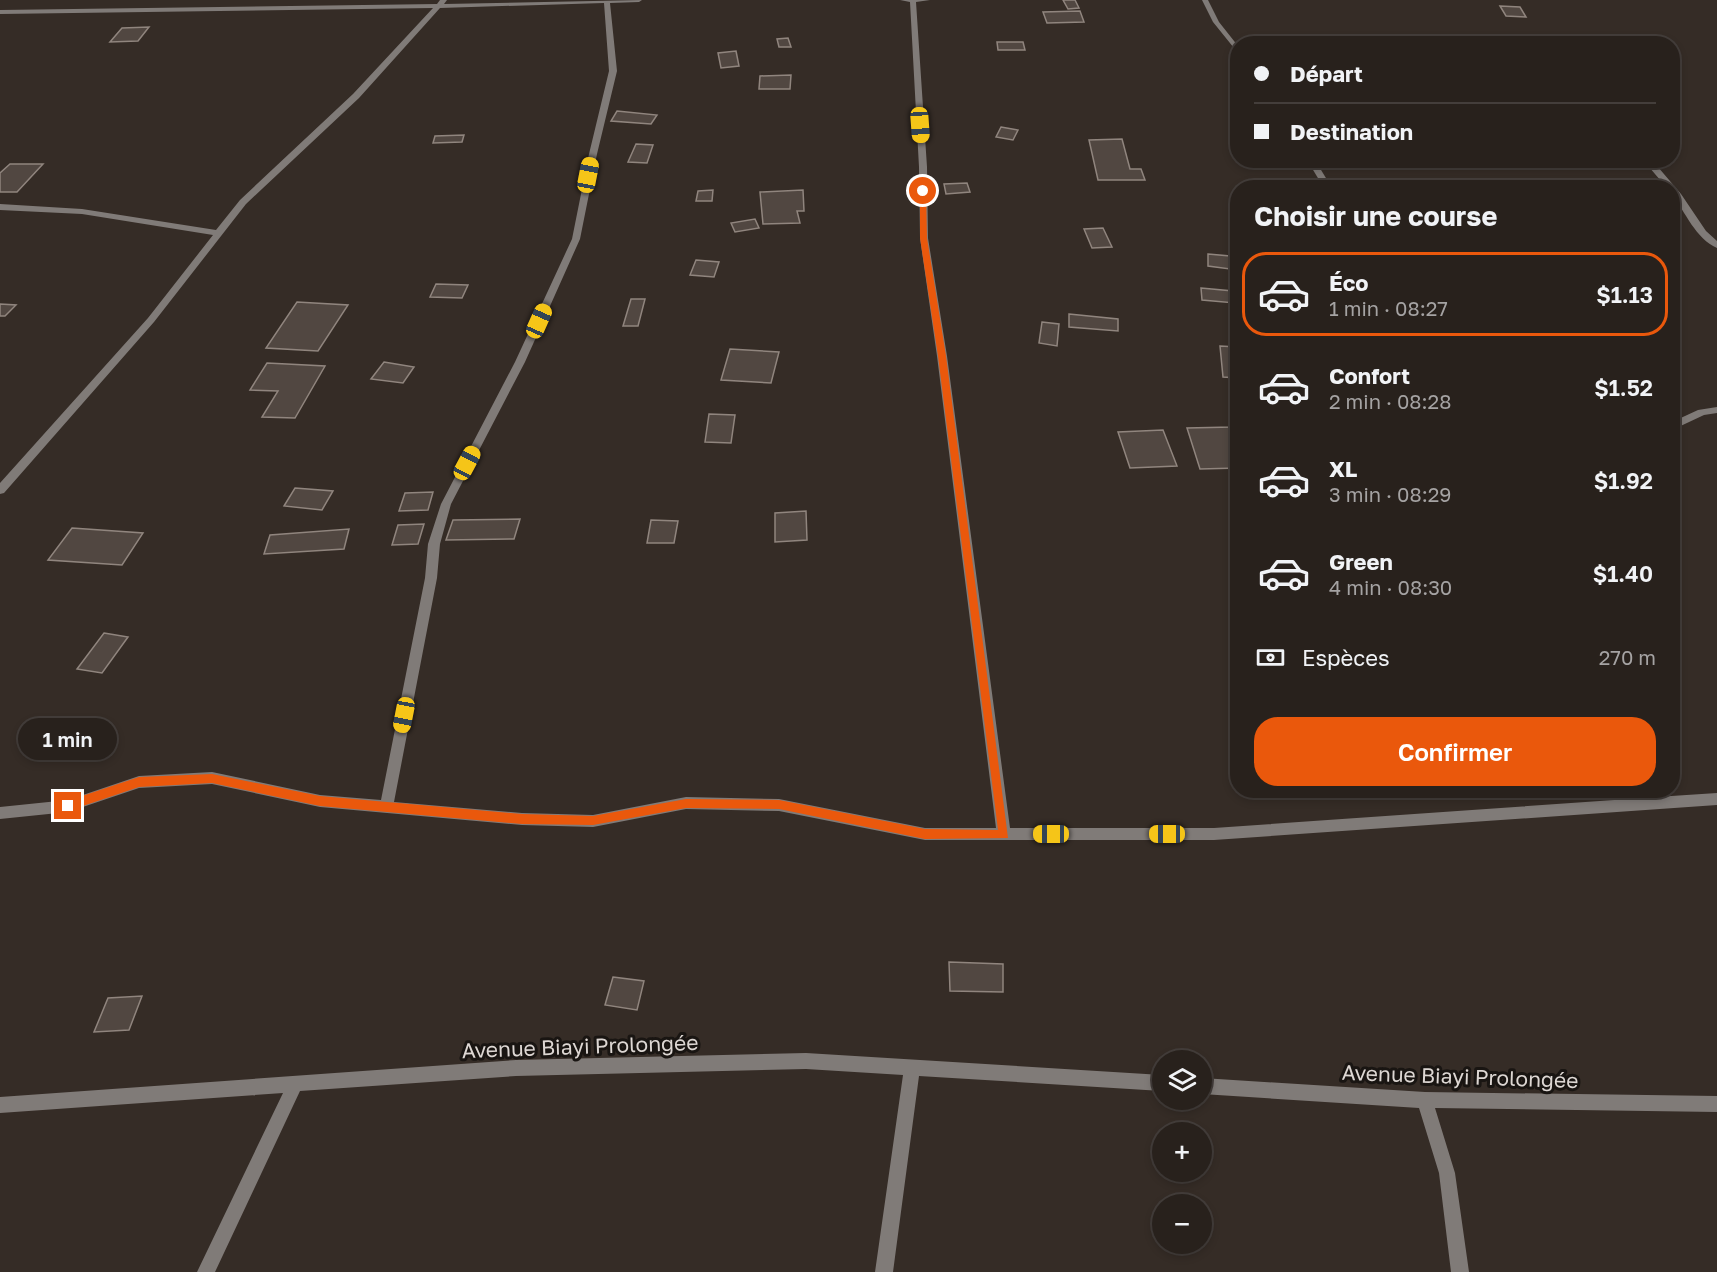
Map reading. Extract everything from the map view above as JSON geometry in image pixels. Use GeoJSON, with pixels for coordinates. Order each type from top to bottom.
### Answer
{"type":"FeatureCollection","features":[{"type":"Feature","properties":{"kind":"street"},"geometry":{"type":"LineString","coordinates":[[0,12],[639,0]]}},
{"type":"Feature","properties":{"kind":"street"},"geometry":{"type":"LineString","coordinates":[[903,0],[927,0]]}},
{"type":"Feature","properties":{"kind":"street"},"geometry":{"type":"LineString","coordinates":[[913,0],[923,167],[924,238],[942,356],[1004,835]]}},
{"type":"Feature","properties":{"kind":"street"},"geometry":{"type":"LineString","coordinates":[[1205,0],[1216,22],[1230,40]]}},
{"type":"Feature","properties":{"kind":"street"},"geometry":{"type":"LineString","coordinates":[[386,807],[431,578],[434,544],[446,504],[520,362],[576,239],[592,154],[613,71],[607,2]]}},
{"type":"Feature","properties":{"kind":"street"},"geometry":{"type":"LineString","coordinates":[[0,490],[151,320],[243,202],[356,96],[442,3]]}},
{"type":"Feature","properties":{"kind":"street"},"geometry":{"type":"LineString","coordinates":[[1654,168],[1665,180]]}},
{"type":"Feature","properties":{"kind":"street"},"geometry":{"type":"LineString","coordinates":[[1680,198],[1690,210],[1696,227],[1717,245]]}},
{"type":"Feature","properties":{"kind":"street"},"geometry":{"type":"LineString","coordinates":[[0,207],[39,206],[119,216],[217,233]]}},
{"type":"Feature","properties":{"kind":"street"},"geometry":{"type":"LineString","coordinates":[[1680,423],[1702,412],[1717,410]]}},
{"type":"Feature","properties":{"kind":"street"},"geometry":{"type":"LineString","coordinates":[[0,813],[68,806],[139,782],[212,778],[320,801],[522,819],[593,820],[686,804],[779,805],[925,834],[1214,834],[1717,799]]}},
{"type":"Feature","properties":{"kind":"street"},"geometry":{"type":"LineString","coordinates":[[1650,798],[1653,804]]}},
{"type":"Feature","properties":{"kind":"street","name":"Avenue Biayi Prolongée"},"geometry":{"type":"LineString","coordinates":[[0,1105],[516,1068],[806,1061],[1152,1082]]}},
{"type":"Feature","properties":{"kind":"street"},"geometry":{"type":"LineString","coordinates":[[884,1272],[912,1068]]}},
{"type":"Feature","properties":{"kind":"street"},"geometry":{"type":"LineString","coordinates":[[206,1272],[296,1083]]}},
{"type":"Feature","properties":{"kind":"street","name":"Avenue Biayi Prolongée"},"geometry":{"type":"LineString","coordinates":[[1212,1087],[1425,1100],[1717,1104]]}},
{"type":"Feature","properties":{"kind":"street"},"geometry":{"type":"LineString","coordinates":[[1425,1100],[1447,1173],[1460,1272]]}},
{"type":"Feature","properties":{"kind":"building"},"geometry":{"type":"Polygon","coordinates":[[[1063,0],[1075,0],[1079,8],[1068,9],[1063,0]]]}},
{"type":"Feature","properties":{"kind":"building"},"geometry":{"type":"Polygon","coordinates":[[[1500,6],[1520,7],[1526,17],[1506,16],[1500,6]]]}},
{"type":"Feature","properties":{"kind":"building"},"geometry":{"type":"Polygon","coordinates":[[[1080,11],[1084,22],[1047,23],[1043,12],[1080,11]]]}},
{"type":"Feature","properties":{"kind":"building"},"geometry":{"type":"Polygon","coordinates":[[[149,27],[138,41],[110,42],[122,28],[149,27]]]}},
{"type":"Feature","properties":{"kind":"building"},"geometry":{"type":"Polygon","coordinates":[[[788,38],[791,47],[779,47],[777,39],[788,38]]]}},
{"type":"Feature","properties":{"kind":"building"},"geometry":{"type":"Polygon","coordinates":[[[997,42],[1023,42],[1025,50],[998,50],[997,42]]]}},
{"type":"Feature","properties":{"kind":"building"},"geometry":{"type":"Polygon","coordinates":[[[736,51],[739,66],[721,68],[718,53],[736,51]]]}},
{"type":"Feature","properties":{"kind":"building"},"geometry":{"type":"Polygon","coordinates":[[[791,75],[790,89],[759,89],[760,76],[791,75]]]}},
{"type":"Feature","properties":{"kind":"building"},"geometry":{"type":"Polygon","coordinates":[[[617,111],[657,115],[651,124],[611,121],[617,111]]]}},
{"type":"Feature","properties":{"kind":"building"},"geometry":{"type":"Polygon","coordinates":[[[1001,127],[1018,130],[1013,140],[996,137],[1001,127]]]}},
{"type":"Feature","properties":{"kind":"building"},"geometry":{"type":"Polygon","coordinates":[[[464,135],[462,142],[433,143],[435,136],[464,135]]]}},
{"type":"Feature","properties":{"kind":"building"},"geometry":{"type":"Polygon","coordinates":[[[1122,139],[1130,169],[1141,169],[1145,180],[1098,180],[1089,140],[1122,139]]]}},
{"type":"Feature","properties":{"kind":"building"},"geometry":{"type":"Polygon","coordinates":[[[636,144],[653,145],[647,163],[628,162],[636,144]]]}},
{"type":"Feature","properties":{"kind":"building"},"geometry":{"type":"Polygon","coordinates":[[[10,164],[43,164],[17,192],[0,192],[0,173],[10,164]]]}},
{"type":"Feature","properties":{"kind":"building"},"geometry":{"type":"Polygon","coordinates":[[[967,183],[970,192],[946,194],[944,184],[967,183]]]}},
{"type":"Feature","properties":{"kind":"building"},"geometry":{"type":"Polygon","coordinates":[[[713,190],[712,201],[696,201],[698,191],[713,190]]]}},
{"type":"Feature","properties":{"kind":"building"},"geometry":{"type":"Polygon","coordinates":[[[803,190],[804,211],[797,211],[800,223],[763,224],[760,192],[803,190]]]}},
{"type":"Feature","properties":{"kind":"building"},"geometry":{"type":"Polygon","coordinates":[[[755,219],[759,228],[735,232],[731,223],[755,219]]]}},
{"type":"Feature","properties":{"kind":"building"},"geometry":{"type":"Polygon","coordinates":[[[1103,228],[1112,247],[1092,248],[1084,229],[1103,228]]]}},
{"type":"Feature","properties":{"kind":"building"},"geometry":{"type":"Polygon","coordinates":[[[1208,254],[1230,256],[1230,269],[1208,266],[1208,254]]]}},
{"type":"Feature","properties":{"kind":"building"},"geometry":{"type":"Polygon","coordinates":[[[696,260],[719,262],[714,277],[690,275],[696,260]]]}},
{"type":"Feature","properties":{"kind":"building"},"geometry":{"type":"Polygon","coordinates":[[[436,284],[468,285],[462,298],[430,297],[436,284]]]}},
{"type":"Feature","properties":{"kind":"building"},"geometry":{"type":"Polygon","coordinates":[[[1201,288],[1230,291],[1230,303],[1202,300],[1201,288]]]}},
{"type":"Feature","properties":{"kind":"building"},"geometry":{"type":"Polygon","coordinates":[[[631,299],[645,299],[638,326],[623,326],[631,299]]]}},
{"type":"Feature","properties":{"kind":"building"},"geometry":{"type":"Polygon","coordinates":[[[297,302],[348,305],[318,351],[266,348],[297,302]]]}},
{"type":"Feature","properties":{"kind":"building"},"geometry":{"type":"Polygon","coordinates":[[[0,304],[16,305],[5,316],[0,316],[0,304]]]}},
{"type":"Feature","properties":{"kind":"building"},"geometry":{"type":"Polygon","coordinates":[[[1069,314],[1118,319],[1118,331],[1069,327],[1069,314]]]}},
{"type":"Feature","properties":{"kind":"building"},"geometry":{"type":"Polygon","coordinates":[[[1042,322],[1059,324],[1057,346],[1039,343],[1042,322]]]}},
{"type":"Feature","properties":{"kind":"building"},"geometry":{"type":"Polygon","coordinates":[[[1220,346],[1230,347],[1230,377],[1223,377],[1220,346]]]}},
{"type":"Feature","properties":{"kind":"building"},"geometry":{"type":"Polygon","coordinates":[[[730,349],[779,352],[771,383],[721,380],[730,349]]]}},
{"type":"Feature","properties":{"kind":"building"},"geometry":{"type":"Polygon","coordinates":[[[384,362],[414,367],[403,383],[371,379],[384,362]]]}},
{"type":"Feature","properties":{"kind":"building"},"geometry":{"type":"Polygon","coordinates":[[[267,363],[325,366],[295,418],[262,417],[278,391],[250,390],[267,363]]]}},
{"type":"Feature","properties":{"kind":"building"},"geometry":{"type":"Polygon","coordinates":[[[709,414],[735,415],[731,443],[705,442],[709,414]]]}},
{"type":"Feature","properties":{"kind":"building"},"geometry":{"type":"Polygon","coordinates":[[[1230,427],[1230,468],[1200,469],[1187,428],[1230,427]]]}},
{"type":"Feature","properties":{"kind":"building"},"geometry":{"type":"Polygon","coordinates":[[[1163,430],[1177,466],[1130,468],[1118,432],[1163,430]]]}},
{"type":"Feature","properties":{"kind":"building"},"geometry":{"type":"Polygon","coordinates":[[[295,488],[333,491],[322,510],[284,506],[295,488]]]}},
{"type":"Feature","properties":{"kind":"building"},"geometry":{"type":"Polygon","coordinates":[[[433,492],[428,510],[399,511],[405,493],[433,492]]]}},
{"type":"Feature","properties":{"kind":"building"},"geometry":{"type":"Polygon","coordinates":[[[806,511],[807,540],[775,542],[775,513],[806,511]]]}},
{"type":"Feature","properties":{"kind":"building"},"geometry":{"type":"Polygon","coordinates":[[[520,519],[514,539],[446,540],[453,520],[520,519]]]}},
{"type":"Feature","properties":{"kind":"building"},"geometry":{"type":"Polygon","coordinates":[[[651,520],[678,521],[674,543],[647,543],[651,520]]]}},
{"type":"Feature","properties":{"kind":"building"},"geometry":{"type":"Polygon","coordinates":[[[424,524],[418,544],[392,545],[398,525],[424,524]]]}},
{"type":"Feature","properties":{"kind":"building"},"geometry":{"type":"Polygon","coordinates":[[[72,528],[143,533],[122,565],[48,560],[72,528]]]}},
{"type":"Feature","properties":{"kind":"building"},"geometry":{"type":"Polygon","coordinates":[[[349,529],[344,549],[264,554],[270,535],[349,529]]]}},
{"type":"Feature","properties":{"kind":"building"},"geometry":{"type":"Polygon","coordinates":[[[104,633],[128,637],[102,673],[77,669],[104,633]]]}},
{"type":"Feature","properties":{"kind":"building"},"geometry":{"type":"Polygon","coordinates":[[[949,962],[1003,964],[1003,992],[950,991],[949,962]]]}},
{"type":"Feature","properties":{"kind":"building"},"geometry":{"type":"Polygon","coordinates":[[[613,977],[644,981],[637,1010],[605,1005],[613,977]]]}},
{"type":"Feature","properties":{"kind":"building"},"geometry":{"type":"Polygon","coordinates":[[[142,996],[129,1030],[94,1032],[108,998],[142,996]]]}},
{"type":"Feature","properties":{"kind":"route"},"geometry":{"type":"LineString","coordinates":[[68,806],[139,782],[212,778],[320,801],[522,819],[593,820],[686,804],[779,805],[925,834],[1004,835],[942,356],[924,238],[923,191]]}}]}
